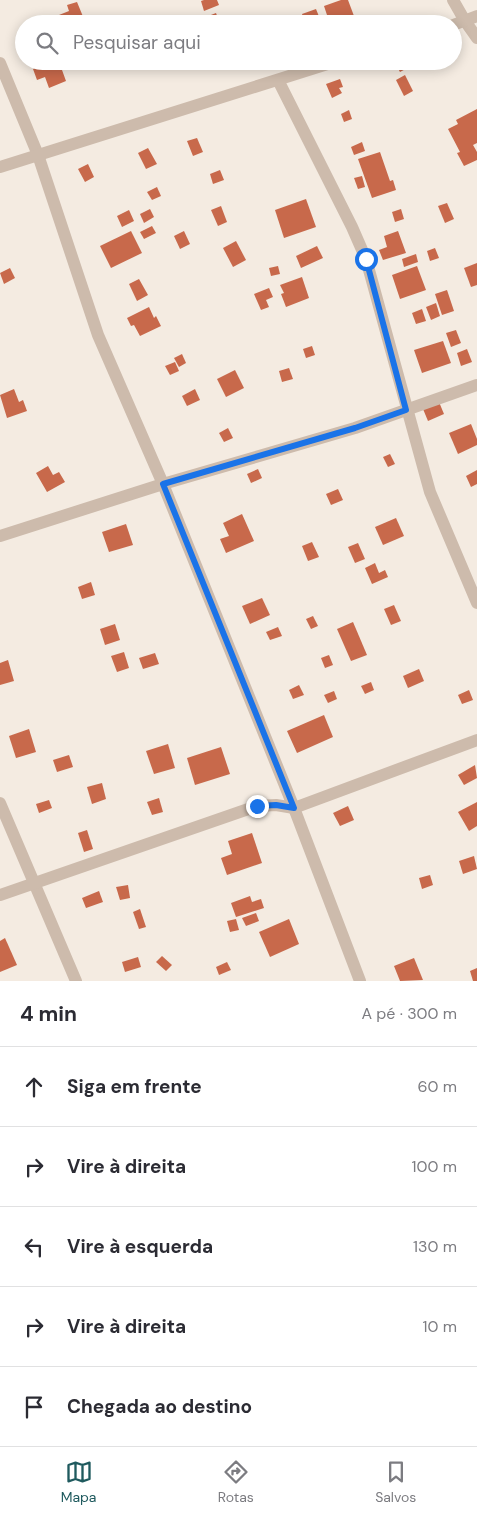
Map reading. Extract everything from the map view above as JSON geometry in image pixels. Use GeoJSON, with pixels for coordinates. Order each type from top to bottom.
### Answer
{"type":"FeatureCollection","features":[{"type":"Feature","properties":{"kind":"street"},"geometry":{"type":"LineString","coordinates":[[453,0],[457,15]]}},
{"type":"Feature","properties":{"kind":"street"},"geometry":{"type":"LineString","coordinates":[[462,22],[477,16]]}},
{"type":"Feature","properties":{"kind":"street"},"geometry":{"type":"LineString","coordinates":[[462,26],[477,38]]}},
{"type":"Feature","properties":{"kind":"street"},"geometry":{"type":"LineString","coordinates":[[0,63],[38,155],[98,334],[163,484],[294,808],[360,981]]}},
{"type":"Feature","properties":{"kind":"street"},"geometry":{"type":"LineString","coordinates":[[0,167],[309,70]]}},
{"type":"Feature","properties":{"kind":"street"},"geometry":{"type":"LineString","coordinates":[[278,80],[352,227],[366,259],[430,492],[477,603]]}},
{"type":"Feature","properties":{"kind":"street"},"geometry":{"type":"LineString","coordinates":[[0,536],[163,484],[355,428],[477,385]]}},
{"type":"Feature","properties":{"kind":"street"},"geometry":{"type":"LineString","coordinates":[[0,895],[257,806],[276,805],[294,808],[477,740]]}},
{"type":"Feature","properties":{"kind":"street"},"geometry":{"type":"LineString","coordinates":[[0,803],[76,981]]}},
{"type":"Feature","properties":{"kind":"building"},"geometry":{"type":"Polygon","coordinates":[[[217,0],[219,5],[204,11],[201,1],[217,0]]]}},
{"type":"Feature","properties":{"kind":"building"},"geometry":{"type":"Polygon","coordinates":[[[341,0],[348,0],[354,15],[327,15],[324,6],[341,0]]]}},
{"type":"Feature","properties":{"kind":"building"},"geometry":{"type":"Polygon","coordinates":[[[77,2],[82,15],[59,15],[69,11],[67,5],[77,2]]]}},
{"type":"Feature","properties":{"kind":"building"},"geometry":{"type":"Polygon","coordinates":[[[316,9],[318,15],[302,15],[316,9]]]}},
{"type":"Feature","properties":{"kind":"building"},"geometry":{"type":"Polygon","coordinates":[[[33,70],[62,70],[66,81],[49,88],[45,77],[37,80],[33,70]]]}},
{"type":"Feature","properties":{"kind":"building"},"geometry":{"type":"Polygon","coordinates":[[[405,75],[413,91],[404,96],[396,80],[405,75]]]}},
{"type":"Feature","properties":{"kind":"building"},"geometry":{"type":"Polygon","coordinates":[[[340,79],[343,87],[339,88],[342,93],[332,98],[326,84],[340,79]]]}},
{"type":"Feature","properties":{"kind":"building"},"geometry":{"type":"Polygon","coordinates":[[[477,109],[477,143],[473,145],[477,152],[477,160],[464,166],[457,153],[460,152],[448,129],[458,124],[456,120],[477,109]]]}},
{"type":"Feature","properties":{"kind":"building"},"geometry":{"type":"Polygon","coordinates":[[[349,110],[352,119],[344,122],[341,114],[349,110]]]}},
{"type":"Feature","properties":{"kind":"building"},"geometry":{"type":"Polygon","coordinates":[[[197,138],[203,152],[193,156],[187,141],[197,138]]]}},
{"type":"Feature","properties":{"kind":"building"},"geometry":{"type":"Polygon","coordinates":[[[362,142],[365,151],[354,155],[351,147],[362,142]]]}},
{"type":"Feature","properties":{"kind":"building"},"geometry":{"type":"Polygon","coordinates":[[[148,148],[157,164],[146,169],[138,153],[148,148]]]}},
{"type":"Feature","properties":{"kind":"building"},"geometry":{"type":"Polygon","coordinates":[[[380,152],[390,181],[393,180],[396,190],[372,198],[358,159],[380,152]]]}},
{"type":"Feature","properties":{"kind":"building"},"geometry":{"type":"Polygon","coordinates":[[[88,164],[94,177],[85,182],[78,169],[88,164]]]}},
{"type":"Feature","properties":{"kind":"building"},"geometry":{"type":"Polygon","coordinates":[[[220,170],[224,180],[213,184],[210,174],[220,170]]]}},
{"type":"Feature","properties":{"kind":"building"},"geometry":{"type":"Polygon","coordinates":[[[362,176],[365,187],[358,189],[354,178],[362,176]]]}},
{"type":"Feature","properties":{"kind":"building"},"geometry":{"type":"Polygon","coordinates":[[[157,187],[161,196],[152,200],[147,192],[157,187]]]}},
{"type":"Feature","properties":{"kind":"building"},"geometry":{"type":"Polygon","coordinates":[[[306,199],[316,227],[284,238],[275,210],[306,199]]]}},
{"type":"Feature","properties":{"kind":"building"},"geometry":{"type":"Polygon","coordinates":[[[447,203],[454,219],[445,223],[438,206],[447,203]]]}},
{"type":"Feature","properties":{"kind":"building"},"geometry":{"type":"Polygon","coordinates":[[[221,206],[227,222],[218,226],[211,210],[221,206]]]}},
{"type":"Feature","properties":{"kind":"building"},"geometry":{"type":"Polygon","coordinates":[[[150,209],[154,217],[144,223],[140,214],[150,209]]]}},
{"type":"Feature","properties":{"kind":"building"},"geometry":{"type":"Polygon","coordinates":[[[401,209],[404,219],[395,222],[392,212],[401,209]]]}},
{"type":"Feature","properties":{"kind":"building"},"geometry":{"type":"Polygon","coordinates":[[[129,210],[134,221],[122,227],[117,216],[129,210]]]}},
{"type":"Feature","properties":{"kind":"building"},"geometry":{"type":"Polygon","coordinates":[[[152,226],[156,233],[144,239],[140,232],[152,226]]]}},
{"type":"Feature","properties":{"kind":"building"},"geometry":{"type":"Polygon","coordinates":[[[131,231],[142,253],[111,268],[100,246],[131,231]]]}},
{"type":"Feature","properties":{"kind":"building"},"geometry":{"type":"Polygon","coordinates":[[[184,231],[190,244],[180,249],[174,236],[184,231]]]}},
{"type":"Feature","properties":{"kind":"building"},"geometry":{"type":"Polygon","coordinates":[[[398,231],[406,253],[383,260],[379,250],[387,247],[384,236],[398,231]]]}},
{"type":"Feature","properties":{"kind":"building"},"geometry":{"type":"Polygon","coordinates":[[[236,241],[246,260],[233,267],[223,248],[236,241]]]}},
{"type":"Feature","properties":{"kind":"building"},"geometry":{"type":"Polygon","coordinates":[[[317,246],[323,258],[301,268],[296,256],[317,246]]]}},
{"type":"Feature","properties":{"kind":"building"},"geometry":{"type":"Polygon","coordinates":[[[435,248],[439,258],[430,261],[427,251],[435,248]]]}},
{"type":"Feature","properties":{"kind":"building"},"geometry":{"type":"Polygon","coordinates":[[[416,254],[418,262],[404,267],[402,259],[416,254]]]}},
{"type":"Feature","properties":{"kind":"building"},"geometry":{"type":"Polygon","coordinates":[[[477,263],[477,285],[471,287],[464,268],[477,263]]]}},
{"type":"Feature","properties":{"kind":"building"},"geometry":{"type":"Polygon","coordinates":[[[278,266],[280,274],[271,276],[269,268],[278,266]]]}},
{"type":"Feature","properties":{"kind":"building"},"geometry":{"type":"Polygon","coordinates":[[[417,266],[426,290],[400,299],[392,275],[417,266]]]}},
{"type":"Feature","properties":{"kind":"building"},"geometry":{"type":"Polygon","coordinates":[[[10,268],[15,278],[4,284],[0,273],[10,268]]]}},
{"type":"Feature","properties":{"kind":"building"},"geometry":{"type":"Polygon","coordinates":[[[302,277],[309,298],[286,307],[281,294],[284,293],[280,285],[302,277]]]}},
{"type":"Feature","properties":{"kind":"building"},"geometry":{"type":"Polygon","coordinates":[[[139,279],[148,295],[137,301],[129,284],[139,279]]]}},
{"type":"Feature","properties":{"kind":"building"},"geometry":{"type":"Polygon","coordinates":[[[269,288],[273,297],[266,300],[269,307],[261,310],[254,294],[269,288]]]}},
{"type":"Feature","properties":{"kind":"building"},"geometry":{"type":"Polygon","coordinates":[[[447,290],[454,311],[442,315],[435,294],[447,290]]]}},
{"type":"Feature","properties":{"kind":"building"},"geometry":{"type":"Polygon","coordinates":[[[436,303],[440,316],[431,320],[426,307],[436,303]]]}},
{"type":"Feature","properties":{"kind":"building"},"geometry":{"type":"Polygon","coordinates":[[[149,307],[154,318],[156,316],[161,326],[140,336],[134,325],[131,326],[127,318],[149,307]]]}},
{"type":"Feature","properties":{"kind":"building"},"geometry":{"type":"Polygon","coordinates":[[[422,309],[426,321],[416,324],[412,313],[422,309]]]}},
{"type":"Feature","properties":{"kind":"building"},"geometry":{"type":"Polygon","coordinates":[[[456,330],[461,343],[451,347],[446,333],[456,330]]]}},
{"type":"Feature","properties":{"kind":"building"},"geometry":{"type":"Polygon","coordinates":[[[443,341],[451,363],[422,373],[414,350],[443,341]]]}},
{"type":"Feature","properties":{"kind":"building"},"geometry":{"type":"Polygon","coordinates":[[[312,346],[315,355],[306,358],[303,349],[312,346]]]}},
{"type":"Feature","properties":{"kind":"building"},"geometry":{"type":"Polygon","coordinates":[[[467,349],[472,362],[461,366],[457,353],[467,349]]]}},
{"type":"Feature","properties":{"kind":"building"},"geometry":{"type":"Polygon","coordinates":[[[182,354],[186,363],[179,367],[174,358],[182,354]]]}},
{"type":"Feature","properties":{"kind":"building"},"geometry":{"type":"Polygon","coordinates":[[[175,362],[179,371],[170,375],[165,366],[175,362]]]}},
{"type":"Feature","properties":{"kind":"building"},"geometry":{"type":"Polygon","coordinates":[[[289,368],[293,379],[282,382],[279,371],[289,368]]]}},
{"type":"Feature","properties":{"kind":"building"},"geometry":{"type":"Polygon","coordinates":[[[235,370],[244,388],[226,397],[217,379],[235,370]]]}},
{"type":"Feature","properties":{"kind":"building"},"geometry":{"type":"Polygon","coordinates":[[[14,389],[19,402],[23,400],[27,411],[7,418],[0,395],[14,389]]]}},
{"type":"Feature","properties":{"kind":"building"},"geometry":{"type":"Polygon","coordinates":[[[195,389],[200,400],[187,406],[182,396],[195,389]]]}},
{"type":"Feature","properties":{"kind":"building"},"geometry":{"type":"Polygon","coordinates":[[[439,402],[444,414],[428,421],[423,409],[439,402]]]}},
{"type":"Feature","properties":{"kind":"building"},"geometry":{"type":"Polygon","coordinates":[[[471,424],[477,439],[477,445],[458,454],[449,433],[471,424]]]}},
{"type":"Feature","properties":{"kind":"building"},"geometry":{"type":"Polygon","coordinates":[[[228,428],[233,438],[224,442],[219,433],[228,428]]]}},
{"type":"Feature","properties":{"kind":"building"},"geometry":{"type":"Polygon","coordinates":[[[390,454],[395,464],[388,467],[383,457],[390,454]]]}},
{"type":"Feature","properties":{"kind":"building"},"geometry":{"type":"Polygon","coordinates":[[[48,466],[53,475],[59,472],[65,482],[47,492],[36,473],[48,466]]]}},
{"type":"Feature","properties":{"kind":"building"},"geometry":{"type":"Polygon","coordinates":[[[258,469],[262,478],[251,483],[247,474],[258,469]]]}},
{"type":"Feature","properties":{"kind":"building"},"geometry":{"type":"Polygon","coordinates":[[[477,470],[477,484],[471,487],[466,476],[477,470]]]}},
{"type":"Feature","properties":{"kind":"building"},"geometry":{"type":"Polygon","coordinates":[[[338,489],[343,500],[331,505],[326,494],[338,489]]]}},
{"type":"Feature","properties":{"kind":"building"},"geometry":{"type":"Polygon","coordinates":[[[242,514],[254,541],[226,553],[220,539],[229,536],[223,523],[242,514]]]}},
{"type":"Feature","properties":{"kind":"building"},"geometry":{"type":"Polygon","coordinates":[[[396,518],[404,536],[383,545],[375,527],[396,518]]]}},
{"type":"Feature","properties":{"kind":"building"},"geometry":{"type":"Polygon","coordinates":[[[126,524],[133,545],[109,552],[102,532],[126,524]]]}},
{"type":"Feature","properties":{"kind":"building"},"geometry":{"type":"Polygon","coordinates":[[[312,542],[319,557],[308,561],[302,546],[312,542]]]}},
{"type":"Feature","properties":{"kind":"building"},"geometry":{"type":"Polygon","coordinates":[[[358,543],[365,559],[355,563],[348,547],[358,543]]]}},
{"type":"Feature","properties":{"kind":"building"},"geometry":{"type":"Polygon","coordinates":[[[375,563],[379,573],[385,570],[388,577],[372,584],[365,568],[375,563]]]}},
{"type":"Feature","properties":{"kind":"building"},"geometry":{"type":"Polygon","coordinates":[[[91,582],[95,595],[82,599],[78,587],[91,582]]]}},
{"type":"Feature","properties":{"kind":"building"},"geometry":{"type":"Polygon","coordinates":[[[262,598],[270,615],[250,624],[242,606],[262,598]]]}},
{"type":"Feature","properties":{"kind":"building"},"geometry":{"type":"Polygon","coordinates":[[[394,605],[401,621],[391,625],[384,609],[394,605]]]}},
{"type":"Feature","properties":{"kind":"building"},"geometry":{"type":"Polygon","coordinates":[[[313,616],[318,626],[311,629],[306,619],[313,616]]]}},
{"type":"Feature","properties":{"kind":"building"},"geometry":{"type":"Polygon","coordinates":[[[353,622],[367,655],[351,661],[337,629],[353,622]]]}},
{"type":"Feature","properties":{"kind":"building"},"geometry":{"type":"Polygon","coordinates":[[[115,624],[120,640],[105,645],[100,629],[115,624]]]}},
{"type":"Feature","properties":{"kind":"building"},"geometry":{"type":"Polygon","coordinates":[[[278,627],[282,636],[270,640],[266,632],[278,627]]]}},
{"type":"Feature","properties":{"kind":"building"},"geometry":{"type":"Polygon","coordinates":[[[124,652],[129,668],[117,672],[111,656],[124,652]]]}},
{"type":"Feature","properties":{"kind":"building"},"geometry":{"type":"Polygon","coordinates":[[[155,653],[159,664],[143,669],[139,658],[155,653]]]}},
{"type":"Feature","properties":{"kind":"building"},"geometry":{"type":"Polygon","coordinates":[[[329,655],[333,665],[325,668],[321,658],[329,655]]]}},
{"type":"Feature","properties":{"kind":"building"},"geometry":{"type":"Polygon","coordinates":[[[8,660],[14,681],[0,685],[0,663],[8,660]]]}},
{"type":"Feature","properties":{"kind":"building"},"geometry":{"type":"Polygon","coordinates":[[[419,669],[424,681],[408,688],[403,676],[419,669]]]}},
{"type":"Feature","properties":{"kind":"building"},"geometry":{"type":"Polygon","coordinates":[[[371,682],[374,690],[365,694],[361,686],[371,682]]]}},
{"type":"Feature","properties":{"kind":"building"},"geometry":{"type":"Polygon","coordinates":[[[299,685],[304,695],[293,699],[289,690],[299,685]]]}},
{"type":"Feature","properties":{"kind":"building"},"geometry":{"type":"Polygon","coordinates":[[[469,690],[473,700],[462,704],[458,695],[469,690]]]}},
{"type":"Feature","properties":{"kind":"building"},"geometry":{"type":"Polygon","coordinates":[[[334,691],[337,699],[328,703],[324,695],[334,691]]]}},
{"type":"Feature","properties":{"kind":"building"},"geometry":{"type":"Polygon","coordinates":[[[324,715],[333,737],[297,753],[287,731],[324,715]]]}},
{"type":"Feature","properties":{"kind":"building"},"geometry":{"type":"Polygon","coordinates":[[[29,729],[36,752],[16,758],[9,736],[29,729]]]}},
{"type":"Feature","properties":{"kind":"building"},"geometry":{"type":"Polygon","coordinates":[[[168,744],[175,768],[154,774],[146,751],[168,744]]]}},
{"type":"Feature","properties":{"kind":"building"},"geometry":{"type":"Polygon","coordinates":[[[221,747],[230,774],[195,785],[187,758],[221,747]]]}},
{"type":"Feature","properties":{"kind":"building"},"geometry":{"type":"Polygon","coordinates":[[[69,755],[73,767],[57,772],[53,760],[69,755]]]}},
{"type":"Feature","properties":{"kind":"building"},"geometry":{"type":"Polygon","coordinates":[[[475,765],[477,778],[464,785],[458,775],[475,765]]]}},
{"type":"Feature","properties":{"kind":"building"},"geometry":{"type":"Polygon","coordinates":[[[102,783],[106,799],[92,804],[87,787],[102,783]]]}},
{"type":"Feature","properties":{"kind":"building"},"geometry":{"type":"Polygon","coordinates":[[[159,798],[163,812],[152,815],[147,802],[159,798]]]}},
{"type":"Feature","properties":{"kind":"building"},"geometry":{"type":"Polygon","coordinates":[[[49,800],[52,808],[39,813],[36,804],[49,800]]]}},
{"type":"Feature","properties":{"kind":"building"},"geometry":{"type":"Polygon","coordinates":[[[477,802],[477,826],[469,831],[458,812],[477,802]]]}},
{"type":"Feature","properties":{"kind":"building"},"geometry":{"type":"Polygon","coordinates":[[[348,806],[354,820],[340,826],[333,813],[348,806]]]}},
{"type":"Feature","properties":{"kind":"building"},"geometry":{"type":"Polygon","coordinates":[[[87,830],[93,849],[84,852],[78,833],[87,830]]]}},
{"type":"Feature","properties":{"kind":"building"},"geometry":{"type":"Polygon","coordinates":[[[252,833],[262,863],[227,875],[221,858],[232,854],[228,841],[252,833]]]}},
{"type":"Feature","properties":{"kind":"building"},"geometry":{"type":"Polygon","coordinates":[[[474,856],[477,869],[463,874],[459,861],[474,856]]]}},
{"type":"Feature","properties":{"kind":"building"},"geometry":{"type":"Polygon","coordinates":[[[430,875],[433,885],[422,889],[419,878],[430,875]]]}},
{"type":"Feature","properties":{"kind":"building"},"geometry":{"type":"Polygon","coordinates":[[[128,885],[130,898],[120,900],[116,887],[128,885]]]}},
{"type":"Feature","properties":{"kind":"building"},"geometry":{"type":"Polygon","coordinates":[[[99,891],[103,902],[86,908],[82,898],[99,891]]]}},
{"type":"Feature","properties":{"kind":"building"},"geometry":{"type":"Polygon","coordinates":[[[250,896],[252,902],[261,899],[264,908],[236,917],[231,903],[250,896]]]}},
{"type":"Feature","properties":{"kind":"building"},"geometry":{"type":"Polygon","coordinates":[[[140,909],[146,927],[139,929],[133,912],[140,909]]]}},
{"type":"Feature","properties":{"kind":"building"},"geometry":{"type":"Polygon","coordinates":[[[256,913],[259,921],[246,926],[242,918],[256,913]]]}},
{"type":"Feature","properties":{"kind":"building"},"geometry":{"type":"Polygon","coordinates":[[[236,919],[239,930],[230,932],[227,921],[236,919]]]}},
{"type":"Feature","properties":{"kind":"building"},"geometry":{"type":"Polygon","coordinates":[[[289,919],[299,944],[270,957],[259,932],[289,919]]]}},
{"type":"Feature","properties":{"kind":"building"},"geometry":{"type":"Polygon","coordinates":[[[5,938],[17,965],[0,972],[0,941],[5,938]]]}},
{"type":"Feature","properties":{"kind":"building"},"geometry":{"type":"Polygon","coordinates":[[[162,956],[172,965],[166,971],[156,962],[162,956]]]}},
{"type":"Feature","properties":{"kind":"building"},"geometry":{"type":"Polygon","coordinates":[[[138,957],[141,967],[125,972],[122,962],[138,957]]]}},
{"type":"Feature","properties":{"kind":"building"},"geometry":{"type":"Polygon","coordinates":[[[414,958],[423,980],[400,981],[394,966],[414,958]]]}},
{"type":"Feature","properties":{"kind":"building"},"geometry":{"type":"Polygon","coordinates":[[[227,962],[231,970],[219,975],[216,967],[227,962]]]}},
{"type":"Feature","properties":{"kind":"building"},"geometry":{"type":"Polygon","coordinates":[[[477,968],[477,981],[473,981],[470,971],[477,968]]]}},
{"type":"Feature","properties":{"kind":"route"},"geometry":{"type":"LineString","coordinates":[[257,806],[276,805],[294,808],[163,484],[355,428],[406,410],[366,259]]}}]}
